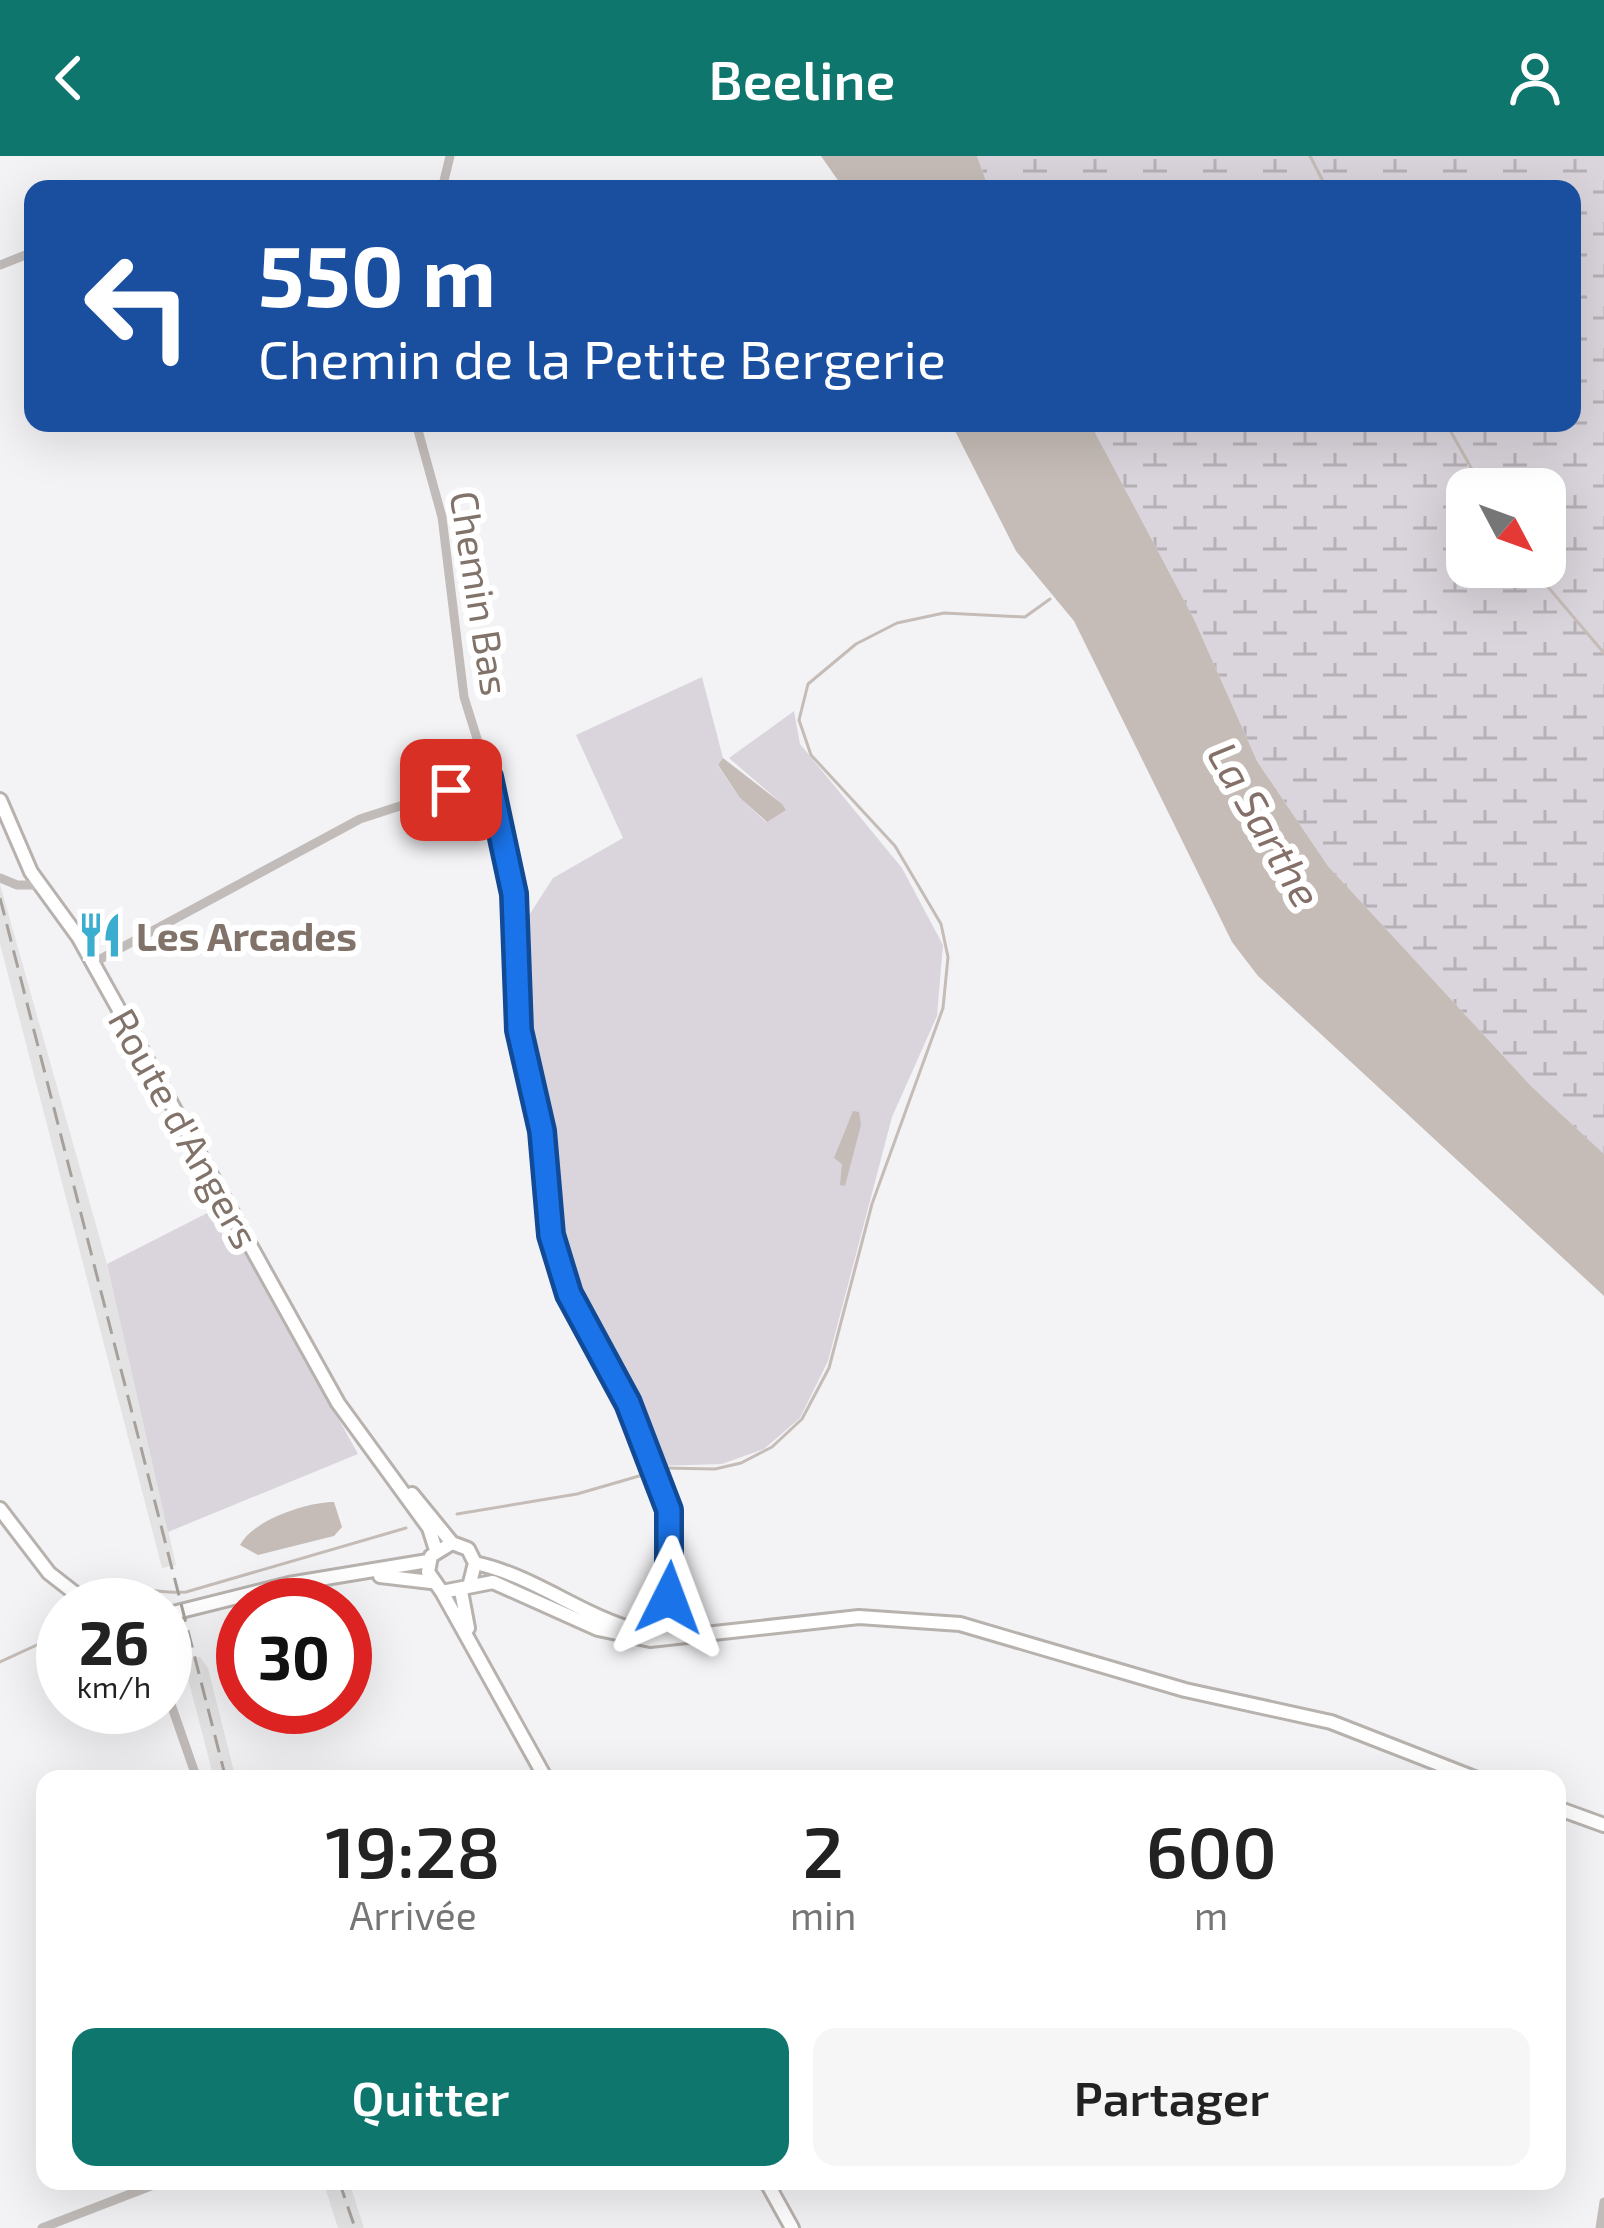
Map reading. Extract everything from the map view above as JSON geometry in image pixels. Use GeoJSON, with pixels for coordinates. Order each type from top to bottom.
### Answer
{"type":"FeatureCollection","features":[{"type":"Feature","properties":{"kind":"street","name":"Chemin Bas"},"geometry":{"type":"LineString","coordinates":[[418,432],[442,517],[464,698],[489,775],[514,894],[519,1030],[542,1131],[551,1235],[569,1294],[628,1403],[669,1510],[669,1638]]}},
{"type":"Feature","properties":{"kind":"street"},"geometry":{"type":"LineString","coordinates":[[93,963],[360,819],[489,775]]}},
{"type":"Feature","properties":{"kind":"street","name":"Route d'Angers"},"geometry":{"type":"LineString","coordinates":[[0,800],[39,885],[93,963],[372,1456],[429,1528],[432,1556]]}},
{"type":"Feature","properties":{"kind":"street"},"geometry":{"type":"LineString","coordinates":[[0,878],[39,885]]}},
{"type":"Feature","properties":{"kind":"street","name":"Route d'Angers"},"geometry":{"type":"LineString","coordinates":[[372,1456],[452,1543]]}},
{"type":"Feature","properties":{"kind":"street"},"geometry":{"type":"LineString","coordinates":[[0,1509],[55,1578]]}},
{"type":"Feature","properties":{"kind":"street"},"geometry":{"type":"LineString","coordinates":[[192,1610],[432,1556],[452,1543],[468,1549],[476,1563],[533,1582],[609,1621],[669,1638]]}},
{"type":"Feature","properties":{"kind":"street"},"geometry":{"type":"LineString","coordinates":[[432,1556],[436,1587],[541,1770]]}},
{"type":"Feature","properties":{"kind":"street"},"geometry":{"type":"LineString","coordinates":[[476,1563],[466,1587],[464,1619],[479,1657]]}},
{"type":"Feature","properties":{"kind":"street"},"geometry":{"type":"LineString","coordinates":[[343,1575],[436,1587],[487,1581],[519,1590],[618,1635],[669,1638],[859,1617],[960,1624],[1185,1690],[1330,1722],[1454,1770]]}},
{"type":"Feature","properties":{"kind":"street"},"geometry":{"type":"LineString","coordinates":[[181,1734],[194,1770]]}},
{"type":"Feature","properties":{"kind":"street"},"geometry":{"type":"LineString","coordinates":[[1566,1811],[1604,1825]]}},
{"type":"Feature","properties":{"kind":"street"},"geometry":{"type":"LineString","coordinates":[[42,2228],[141,2190]]}},
{"type":"Feature","properties":{"kind":"street"},"geometry":{"type":"LineString","coordinates":[[771,2190],[792,2228]]}},
{"type":"Feature","properties":{"kind":"street"},"geometry":{"type":"LineString","coordinates":[[1600,2228],[1604,2202]]}},
{"type":"Feature","properties":{"kind":"shaded area"},"geometry":{"type":"Polygon","coordinates":[[[0,884],[107,1264],[176,1565],[162,1568],[0,944],[0,884]]]}},
{"type":"Feature","properties":{"kind":"shaded area"},"geometry":{"type":"Polygon","coordinates":[[[200,1657],[208,1668],[216,1700],[216,1734],[225,1734],[234,1770],[212,1770],[192,1694],[192,1659],[200,1657]]]}},
{"type":"Feature","properties":{"kind":"shaded area"},"geometry":{"type":"Polygon","coordinates":[[[326,2190],[352,2190],[364,2228],[338,2228],[326,2190]]]}},
{"type":"Feature","properties":{"kind":"green space"},"geometry":{"type":"Polygon","coordinates":[[[977,156],[1604,156],[1604,1154],[1531,1086],[1328,866],[1257,761],[1194,619],[1095,432],[1581,432],[1581,180],[986,180],[977,156]]]}},
{"type":"Feature","properties":{"kind":"green space"},"geometry":{"type":"Polygon","coordinates":[[[702,677],[723,758],[718,766],[740,798],[766,822],[781,803],[729,758],[794,711],[800,744],[902,868],[943,945],[937,1016],[892,1117],[828,1361],[800,1418],[764,1449],[722,1464],[657,1466],[629,1392],[589,1320],[557,1235],[553,1154],[523,1031],[522,926],[553,878],[623,838],[576,735],[702,677]]]}},
{"type":"Feature","properties":{"kind":"green space"},"geometry":{"type":"Polygon","coordinates":[[[221,1206],[358,1454],[168,1532],[107,1264],[221,1206]]]}},
{"type":"Feature","properties":{"kind":"water"},"geometry":{"type":"Polygon","coordinates":[[[821,156],[977,156],[986,180],[838,180],[821,156]]]}},
{"type":"Feature","properties":{"kind":"water","name":"La Sarthe"},"geometry":{"type":"Polygon","coordinates":[[[956,432],[1095,432],[1194,619],[1257,761],[1328,866],[1531,1086],[1604,1154],[1604,1296],[1258,976],[1232,942],[1074,621],[1016,551],[956,432]]]}},
{"type":"Feature","properties":{"kind":"water"},"geometry":{"type":"Polygon","coordinates":[[[723,758],[786,810],[767,822],[740,798],[718,765],[723,758]]]}},
{"type":"Feature","properties":{"kind":"water"},"geometry":{"type":"Polygon","coordinates":[[[853,1111],[859,1112],[861,1125],[845,1186],[840,1185],[842,1164],[834,1158],[853,1111]]]}},
{"type":"Feature","properties":{"kind":"water"},"geometry":{"type":"Polygon","coordinates":[[[334,1502],[342,1527],[334,1536],[258,1555],[240,1545],[256,1528],[282,1514],[334,1502]]]}},
{"type":"Feature","properties":{"kind":"waterway"},"geometry":{"type":"LineString","coordinates":[[1310,156],[1322,180]]}},
{"type":"Feature","properties":{"kind":"waterway"},"geometry":{"type":"LineString","coordinates":[[1451,432],[1471,468]]}},
{"type":"Feature","properties":{"kind":"waterway"},"geometry":{"type":"LineString","coordinates":[[1549,588],[1604,653]]}},
{"type":"Feature","properties":{"kind":"waterway"},"geometry":{"type":"LineString","coordinates":[[664,1468],[715,1469],[741,1463],[772,1447],[802,1419],[829,1368],[872,1204],[943,1008],[948,957],[941,924],[895,846],[811,755],[799,720],[808,684],[856,644],[897,623],[944,613],[1025,617],[1050,599]]}},
{"type":"Feature","properties":{"kind":"waterway"},"geometry":{"type":"LineString","coordinates":[[457,1514],[577,1494],[646,1474]]}},
{"type":"Feature","properties":{"kind":"waterway"},"geometry":{"type":"LineString","coordinates":[[192,1590],[406,1528]]}},
{"type":"Feature","properties":{"kind":"waterway"},"geometry":{"type":"LineString","coordinates":[[0,1662],[36,1645]]}},
{"type":"Feature","properties":{"kind":"railway"},"geometry":{"type":"LineString","coordinates":[[0,898],[224,1770]]}},
{"type":"Feature","properties":{"kind":"railway"},"geometry":{"type":"LineString","coordinates":[[342,2190],[355,2228]]}},
{"type":"Feature","properties":{"kind":"place","name":"Les Arcades"},"geometry":{"type":"Point","coordinates":[100,935]}},
{"type":"Feature","properties":{"kind":"route"},"geometry":{"type":"LineString","coordinates":[[451,790],[489,777],[497,804],[514,894],[519,1030],[542,1131],[551,1235],[569,1294],[628,1403],[669,1510],[669,1598]]}}]}
